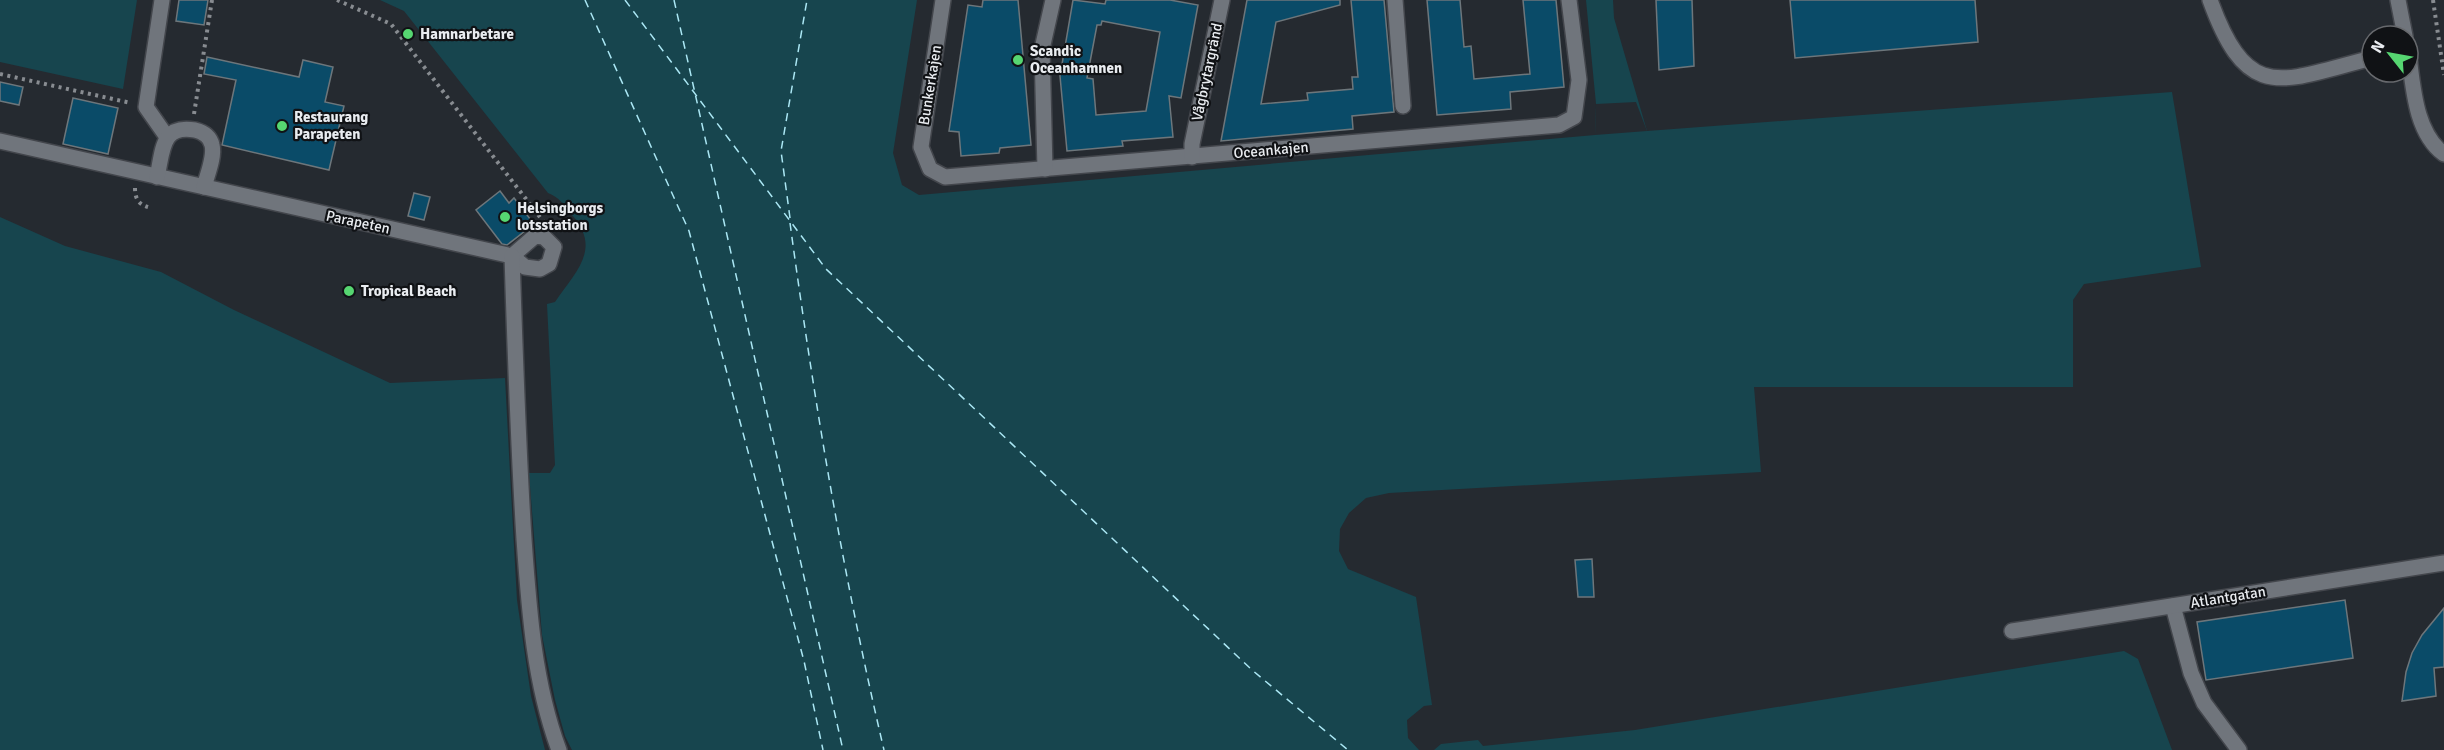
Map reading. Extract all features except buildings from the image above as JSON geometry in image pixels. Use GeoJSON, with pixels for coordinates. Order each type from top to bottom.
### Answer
{"type":"FeatureCollection","features":[{"type":"Feature","properties":{"kind":"street"},"geometry":{"type":"LineString","coordinates":[[162,0],[146,107],[167,137]]}},
{"type":"Feature","properties":{"kind":"street","name":"Bunkerkajen"},"geometry":{"type":"LineString","coordinates":[[930,169],[921,147],[943,0]]}},
{"type":"Feature","properties":{"kind":"street"},"geometry":{"type":"LineString","coordinates":[[1045,169],[1042,49],[1053,0]]}},
{"type":"Feature","properties":{"kind":"street","name":"Vågbrytargränd"},"geometry":{"type":"LineString","coordinates":[[1192,151],[1222,0]]}},
{"type":"Feature","properties":{"kind":"street"},"geometry":{"type":"LineString","coordinates":[[1395,0],[1403,106]]}},
{"type":"Feature","properties":{"kind":"street","name":"Oceankajen"},"geometry":{"type":"LineString","coordinates":[[930,169],[945,177],[1045,169],[1192,151],[1559,125],[1574,117],[1579,80],[1569,0]]}},
{"type":"Feature","properties":{"kind":"street"},"geometry":{"type":"LineString","coordinates":[[2210,0],[2223,36],[2233,53],[2258,73],[2289,79],[2360,61]]}},
{"type":"Feature","properties":{"kind":"street"},"geometry":{"type":"LineString","coordinates":[[2398,0],[2403,24]]}},
{"type":"Feature","properties":{"kind":"street"},"geometry":{"type":"LineString","coordinates":[[2414,84],[2418,111],[2436,148],[2444,154]]}},
{"type":"Feature","properties":{"kind":"street"},"geometry":{"type":"LineString","coordinates":[[157,177],[167,137],[181,128],[201,131],[210,139],[213,148],[204,187]]}},
{"type":"Feature","properties":{"kind":"street","name":"Parapeten"},"geometry":{"type":"LineString","coordinates":[[0,141],[512,256],[525,267],[540,269],[549,264],[554,254],[550,241],[544,237]]}},
{"type":"Feature","properties":{"kind":"street"},"geometry":{"type":"LineString","coordinates":[[544,237],[535,236],[512,256],[520,474],[529,615],[548,722],[559,750]]}},
{"type":"Feature","properties":{"kind":"street","name":"Atlantgatan"},"geometry":{"type":"LineString","coordinates":[[2012,631],[2444,563]]}},
{"type":"Feature","properties":{"kind":"street"},"geometry":{"type":"LineString","coordinates":[[2173,606],[2191,673],[2204,703],[2239,750]]}},
{"type":"Feature","properties":{"kind":"path"},"geometry":{"type":"LineString","coordinates":[[192,130],[212,0]]}},
{"type":"Feature","properties":{"kind":"path"},"geometry":{"type":"LineString","coordinates":[[337,0],[391,24],[543,219],[544,237]]}},
{"type":"Feature","properties":{"kind":"path"},"geometry":{"type":"LineString","coordinates":[[2433,0],[2444,75]]}},
{"type":"Feature","properties":{"kind":"path"},"geometry":{"type":"LineString","coordinates":[[0,74],[146,107]]}},
{"type":"Feature","properties":{"kind":"path"},"geometry":{"type":"LineString","coordinates":[[138,172],[135,197],[148,207]]}},
{"type":"Feature","properties":{"kind":"water"},"geometry":{"type":"Polygon","coordinates":[[[0,0],[137,0],[123,89],[0,62],[0,0]]]}},
{"type":"Feature","properties":{"kind":"water"},"geometry":{"type":"Polygon","coordinates":[[[380,0],[917,0],[893,153],[902,185],[919,195],[1595,135],[1596,104],[1586,0],[1613,0],[1614,18],[1647,131],[2172,92],[2201,267],[2084,284],[2073,300],[2073,387],[1754,387],[1761,472],[1389,493],[1366,498],[1349,513],[1340,529],[1339,551],[1348,569],[1416,597],[1432,705],[1424,706],[1407,720],[1408,738],[1419,750],[0,750],[0,217],[65,246],[161,272],[234,310],[390,383],[505,378],[510,473],[550,473],[555,465],[547,304],[555,302],[583,260],[585,239],[581,227],[561,202],[548,193],[404,11],[380,0]]]}},
{"type":"Feature","properties":{"kind":"water"},"geometry":{"type":"Polygon","coordinates":[[[2124,651],[2138,659],[2172,750],[1434,750],[1441,744],[1478,740],[1483,746],[1635,730],[2124,651]]]}},
{"type":"Feature","properties":{"kind":"pier"},"geometry":{"type":"Polygon","coordinates":[[[1636,102],[1647,131],[1595,135],[1596,104],[1636,102]]]}},
{"type":"Feature","properties":{"kind":"pier"},"geometry":{"type":"Polygon","coordinates":[[[510,473],[529,474],[542,635],[555,700],[565,736],[572,750],[545,750],[531,696],[517,600],[510,473]]]}},
{"type":"Feature","properties":{"kind":"ferry route"},"geometry":{"type":"LineString","coordinates":[[585,0],[689,231],[804,661],[823,750]]}},
{"type":"Feature","properties":{"kind":"ferry route"},"geometry":{"type":"LineString","coordinates":[[625,0],[826,269],[1252,670],[1348,750]]}},
{"type":"Feature","properties":{"kind":"ferry route"},"geometry":{"type":"LineString","coordinates":[[674,0],[843,750]]}},
{"type":"Feature","properties":{"kind":"ferry route"},"geometry":{"type":"LineString","coordinates":[[790,218],[781,151],[807,0]]}},
{"type":"Feature","properties":{"kind":"ferry route"},"geometry":{"type":"LineString","coordinates":[[790,223],[831,488],[855,619],[884,750]]}},
{"type":"Feature","properties":{"kind":"place","name":"Hamnarbetare"},"geometry":{"type":"Point","coordinates":[408,34]}},
{"type":"Feature","properties":{"kind":"place","name":"Scandic Oceanhamnen"},"geometry":{"type":"Point","coordinates":[1018,60]}},
{"type":"Feature","properties":{"kind":"place","name":"Restaurang Parapeten"},"geometry":{"type":"Point","coordinates":[282,126]}},
{"type":"Feature","properties":{"kind":"place","name":"Helsingborgs lotsstation"},"geometry":{"type":"Point","coordinates":[505,217]}},
{"type":"Feature","properties":{"kind":"place","name":"Tropical Beach"},"geometry":{"type":"Point","coordinates":[349,291]}}]}
